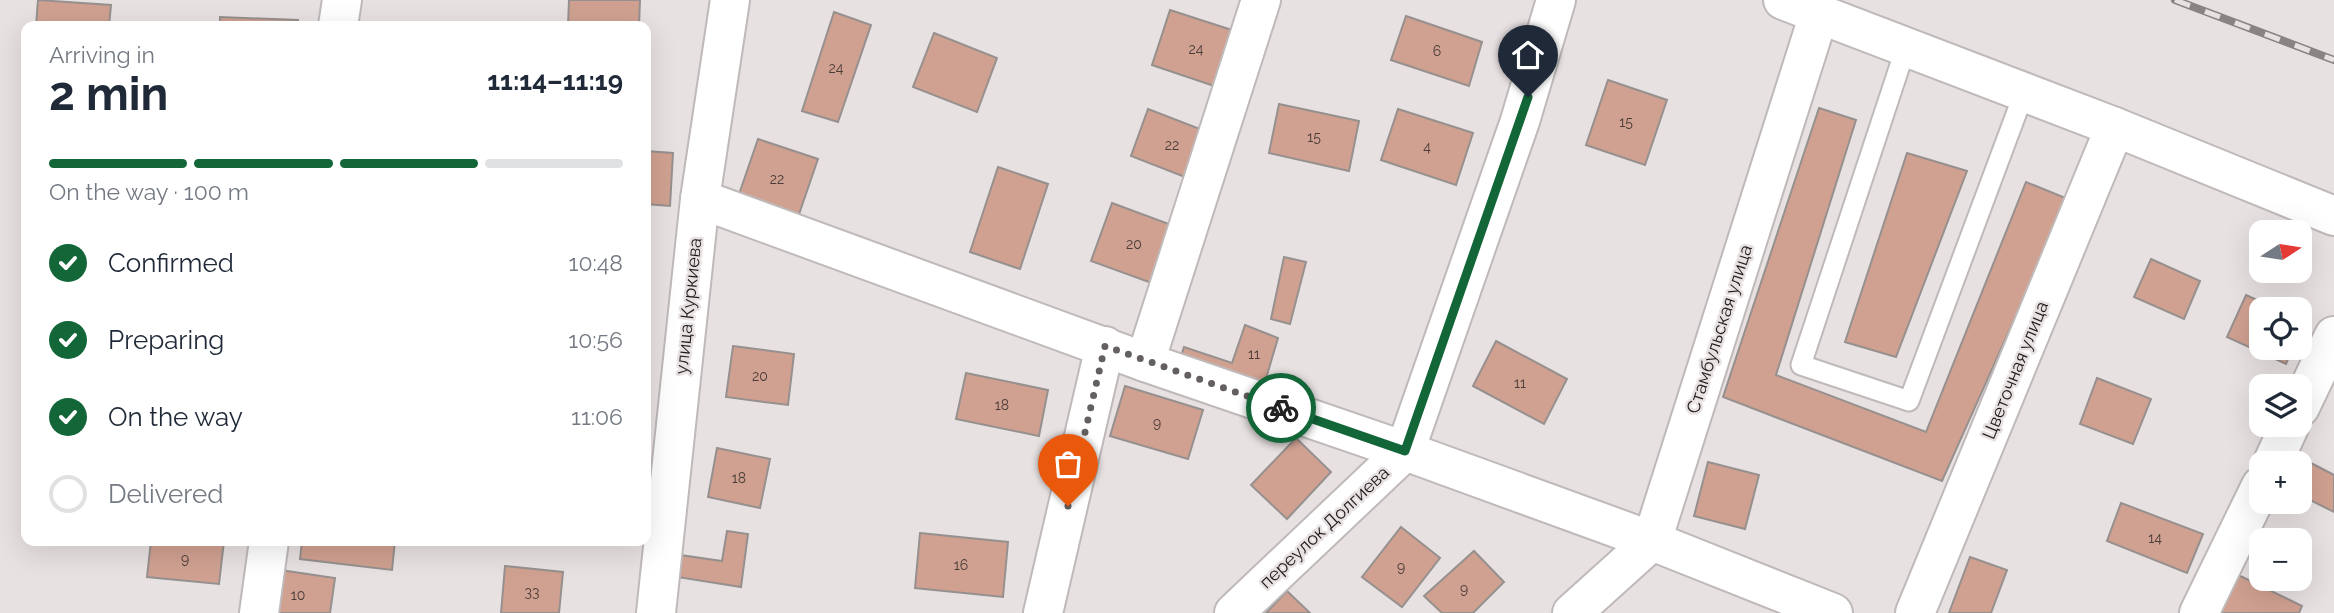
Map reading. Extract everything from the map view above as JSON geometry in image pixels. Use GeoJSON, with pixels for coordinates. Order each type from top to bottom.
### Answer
{"type":"FeatureCollection","features":[{"type":"Feature","properties":{"kind":"street"},"geometry":{"type":"LineString","coordinates":[[339,21],[342,0]]}},
{"type":"Feature","properties":{"kind":"street","name":"улица Куркиева"},"geometry":{"type":"LineString","coordinates":[[656,613],[699,199],[730,0]]}},
{"type":"Feature","properties":{"kind":"street"},"geometry":{"type":"LineString","coordinates":[[1145,362],[1261,0]]}},
{"type":"Feature","properties":{"kind":"street","name":"переулок Долгиева"},"geometry":{"type":"LineString","coordinates":[[1234,613],[1405,451],[1520,121],[1556,0]]}},
{"type":"Feature","properties":{"kind":"street"},"geometry":{"type":"LineString","coordinates":[[1783,0],[2115,127],[2334,216]]}},
{"type":"Feature","properties":{"kind":"street","name":"Стамбульская улица"},"geometry":{"type":"LineString","coordinates":[[1652,541],[1819,14]]}},
{"type":"Feature","properties":{"kind":"street","name":"Цветочная улица"},"geometry":{"type":"LineString","coordinates":[[1915,613],[2115,127]]}},
{"type":"Feature","properties":{"kind":"street"},"geometry":{"type":"LineString","coordinates":[[699,199],[1145,362],[1405,451],[1652,541],[1833,613]]}},
{"type":"Feature","properties":{"kind":"street"},"geometry":{"type":"LineString","coordinates":[[2312,382],[2334,335]]}},
{"type":"Feature","properties":{"kind":"street"},"geometry":{"type":"LineString","coordinates":[[1043,613],[1105,346]]}},
{"type":"Feature","properties":{"kind":"street"},"geometry":{"type":"LineString","coordinates":[[2199,613],[2249,511]]}},
{"type":"Feature","properties":{"kind":"street"},"geometry":{"type":"LineString","coordinates":[[1572,613],[1652,541]]}},
{"type":"Feature","properties":{"kind":"street"},"geometry":{"type":"LineString","coordinates":[[259,613],[268,546]]}},
{"type":"Feature","properties":{"kind":"lane"},"geometry":{"type":"LineString","coordinates":[[1906,47],[1801,365],[1909,401],[2024,93]]}},
{"type":"Feature","properties":{"kind":"building"},"geometry":{"type":"Polygon","coordinates":[[[38,0],[111,5],[109,21],[36,21],[38,0]]]}},
{"type":"Feature","properties":{"kind":"building"},"geometry":{"type":"Polygon","coordinates":[[[569,0],[640,0],[639,21],[568,21],[569,0]]]}},
{"type":"Feature","properties":{"kind":"building"},"geometry":{"type":"Polygon","coordinates":[[[1170,10],[1241,33],[1223,89],[1152,65],[1170,10]]]}},
{"type":"Feature","properties":{"kind":"building"},"geometry":{"type":"Polygon","coordinates":[[[834,12],[871,25],[838,122],[802,111],[834,12]]]}},
{"type":"Feature","properties":{"kind":"building"},"geometry":{"type":"Polygon","coordinates":[[[1406,16],[1482,42],[1469,86],[1391,60],[1406,16]]]}},
{"type":"Feature","properties":{"kind":"building"},"geometry":{"type":"Polygon","coordinates":[[[220,17],[298,20],[298,21],[220,21],[220,17]]]}},
{"type":"Feature","properties":{"kind":"building"},"geometry":{"type":"Polygon","coordinates":[[[934,33],[997,58],[977,112],[913,87],[934,33]]]}},
{"type":"Feature","properties":{"kind":"building"},"geometry":{"type":"Polygon","coordinates":[[[1608,80],[1667,100],[1645,165],[1586,145],[1608,80]]]}},
{"type":"Feature","properties":{"kind":"building"},"geometry":{"type":"Polygon","coordinates":[[[1279,104],[1359,121],[1349,171],[1269,153],[1279,104]]]}},
{"type":"Feature","properties":{"kind":"building"},"geometry":{"type":"Polygon","coordinates":[[[1819,108],[1856,120],[1776,375],[1926,432],[2026,182],[2068,199],[1942,481],[1723,397],[1819,108]]]}},
{"type":"Feature","properties":{"kind":"building"},"geometry":{"type":"Polygon","coordinates":[[[1148,109],[1213,134],[1195,181],[1131,156],[1148,109]]]}},
{"type":"Feature","properties":{"kind":"building"},"geometry":{"type":"Polygon","coordinates":[[[1398,109],[1473,133],[1456,185],[1381,160],[1398,109]]]}},
{"type":"Feature","properties":{"kind":"building"},"geometry":{"type":"Polygon","coordinates":[[[758,139],[818,159],[797,220],[737,200],[758,139]]]}},
{"type":"Feature","properties":{"kind":"building"},"geometry":{"type":"Polygon","coordinates":[[[651,151],[673,153],[670,206],[651,204],[651,151]]]}},
{"type":"Feature","properties":{"kind":"building"},"geometry":{"type":"Polygon","coordinates":[[[1907,153],[1967,171],[1896,357],[1845,342],[1907,153]]]}},
{"type":"Feature","properties":{"kind":"building"},"geometry":{"type":"Polygon","coordinates":[[[998,167],[1048,184],[1020,269],[970,252],[998,167]]]}},
{"type":"Feature","properties":{"kind":"building"},"geometry":{"type":"Polygon","coordinates":[[[1112,203],[1177,227],[1157,285],[1091,261],[1112,203]]]}},
{"type":"Feature","properties":{"kind":"building"},"geometry":{"type":"Polygon","coordinates":[[[1284,257],[1306,262],[1290,324],[1271,319],[1284,257]]]}},
{"type":"Feature","properties":{"kind":"building"},"geometry":{"type":"Polygon","coordinates":[[[2151,259],[2200,281],[2184,319],[2134,297],[2151,259]]]}},
{"type":"Feature","properties":{"kind":"building"},"geometry":{"type":"Polygon","coordinates":[[[2246,295],[2250,297],[2249,347],[2227,337],[2246,295]]]}},
{"type":"Feature","properties":{"kind":"building"},"geometry":{"type":"Polygon","coordinates":[[[1245,325],[1278,338],[1262,392],[1179,362],[1184,347],[1232,363],[1245,325]]]}},
{"type":"Feature","properties":{"kind":"building"},"geometry":{"type":"Polygon","coordinates":[[[1496,341],[1567,379],[1544,424],[1473,386],[1496,341]]]}},
{"type":"Feature","properties":{"kind":"building"},"geometry":{"type":"Polygon","coordinates":[[[733,346],[794,354],[788,405],[726,397],[733,346]]]}},
{"type":"Feature","properties":{"kind":"building"},"geometry":{"type":"Polygon","coordinates":[[[966,373],[1048,390],[1039,436],[956,419],[966,373]]]}},
{"type":"Feature","properties":{"kind":"building"},"geometry":{"type":"Polygon","coordinates":[[[2097,378],[2151,399],[2133,444],[2080,424],[2097,378]]]}},
{"type":"Feature","properties":{"kind":"building"},"geometry":{"type":"Polygon","coordinates":[[[1125,386],[1203,410],[1188,459],[1110,436],[1125,386]]]}},
{"type":"Feature","properties":{"kind":"building"},"geometry":{"type":"Polygon","coordinates":[[[1296,438],[1331,472],[1287,519],[1251,485],[1296,438]]]}},
{"type":"Feature","properties":{"kind":"building"},"geometry":{"type":"Polygon","coordinates":[[[717,448],[770,459],[760,508],[708,497],[717,448]]]}},
{"type":"Feature","properties":{"kind":"building"},"geometry":{"type":"Polygon","coordinates":[[[1708,462],[1759,475],[1745,529],[1694,516],[1708,462]]]}},
{"type":"Feature","properties":{"kind":"building"},"geometry":{"type":"Polygon","coordinates":[[[2312,464],[2334,475],[2334,512],[2312,501],[2312,464]]]}},
{"type":"Feature","properties":{"kind":"building"},"geometry":{"type":"Polygon","coordinates":[[[2121,503],[2203,534],[2187,573],[2107,541],[2121,503]]]}},
{"type":"Feature","properties":{"kind":"building"},"geometry":{"type":"Polygon","coordinates":[[[1401,527],[1440,558],[1402,607],[1362,577],[1401,527]]]}},
{"type":"Feature","properties":{"kind":"building"},"geometry":{"type":"Polygon","coordinates":[[[727,531],[748,534],[741,587],[671,576],[673,554],[722,561],[727,531]]]}},
{"type":"Feature","properties":{"kind":"building"},"geometry":{"type":"Polygon","coordinates":[[[920,533],[1008,542],[1003,597],[915,588],[920,533]]]}},
{"type":"Feature","properties":{"kind":"building"},"geometry":{"type":"Polygon","coordinates":[[[150,546],[223,546],[219,584],[147,577],[150,546]]]}},
{"type":"Feature","properties":{"kind":"building"},"geometry":{"type":"Polygon","coordinates":[[[301,546],[394,546],[392,570],[300,559],[301,546]]]}},
{"type":"Feature","properties":{"kind":"building"},"geometry":{"type":"Polygon","coordinates":[[[1474,551],[1504,582],[1473,613],[1442,613],[1424,596],[1474,551]]]}},
{"type":"Feature","properties":{"kind":"building"},"geometry":{"type":"Polygon","coordinates":[[[1970,557],[2007,570],[1991,613],[1949,613],[1970,557]]]}},
{"type":"Feature","properties":{"kind":"building"},"geometry":{"type":"Polygon","coordinates":[[[505,566],[563,572],[559,613],[501,613],[505,566]]]}},
{"type":"Feature","properties":{"kind":"building"},"geometry":{"type":"Polygon","coordinates":[[[267,568],[335,578],[330,613],[260,613],[267,568]]]}},
{"type":"Feature","properties":{"kind":"building"},"geometry":{"type":"Polygon","coordinates":[[[2232,572],[2249,580],[2249,591],[2271,591],[2302,606],[2299,613],[2215,613],[2232,572]]]}},
{"type":"Feature","properties":{"kind":"building"},"geometry":{"type":"Polygon","coordinates":[[[1287,591],[1310,613],[1266,613],[1287,591]]]}},
{"type":"Feature","properties":{"kind":"railway"},"geometry":{"type":"LineString","coordinates":[[2175,0],[2334,60]]}},
{"type":"Feature","properties":{"kind":"way so far"},"geometry":{"type":"LineString","coordinates":[[1068,506],[1105,346],[1281,408]]}},
{"type":"Feature","properties":{"kind":"route"},"geometry":{"type":"LineString","coordinates":[[1281,408],[1405,451],[1528,97]]}}]}
